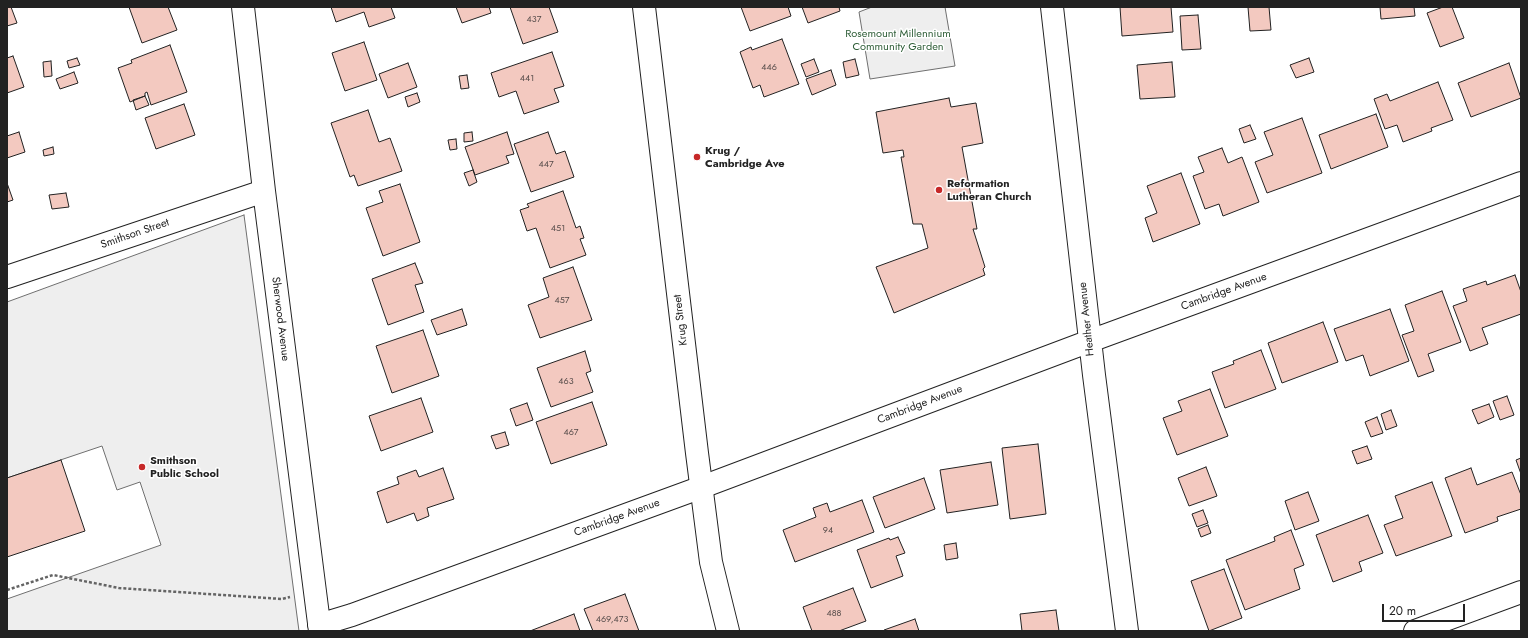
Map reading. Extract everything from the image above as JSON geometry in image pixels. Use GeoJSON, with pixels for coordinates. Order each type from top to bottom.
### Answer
{"type":"FeatureCollection","features":[{"type":"Feature","properties":{"kind":"street","name":"Sherwood Avenue"},"geometry":{"type":"LineString","coordinates":[[243,7],[264,191],[320,628]]}},
{"type":"Feature","properties":{"kind":"street","name":"Krug Street"},"geometry":{"type":"LineString","coordinates":[[644,7],[712,562],[728,631]]}},
{"type":"Feature","properties":{"kind":"street","name":"Heather Avenue"},"geometry":{"type":"LineString","coordinates":[[1052,7],[1090,341],[1127,631]]}},
{"type":"Feature","properties":{"kind":"street","name":"Cambridge Avenue"},"geometry":{"type":"LineString","coordinates":[[320,628],[702,487],[1090,341],[1521,183]]}},
{"type":"Feature","properties":{"kind":"street","name":"Smithson Street"},"geometry":{"type":"LineString","coordinates":[[7,277],[264,191]]}},
{"type":"Feature","properties":{"kind":"street"},"geometry":{"type":"LineString","coordinates":[[1415,631],[1521,592]]}},
{"type":"Feature","properties":{"kind":"path"},"geometry":{"type":"LineString","coordinates":[[7,590],[53,575],[119,588],[282,599],[297,596]]}},
{"type":"Feature","properties":{"kind":"green space","name":"Rosemount Millennium Community Garden"},"geometry":{"type":"Polygon","coordinates":[[[872,7],[945,7],[955,66],[870,79],[859,12],[872,7]]]}},
{"type":"Feature","properties":{"kind":"green space","name":"Smithson Public School"},"geometry":{"type":"Polygon","coordinates":[[[244,215],[299,631],[7,631],[7,599],[161,545],[140,482],[117,490],[102,446],[7,478],[7,302],[244,215]]]}},
{"type":"Feature","properties":{"kind":"building"},"geometry":{"type":"Polygon","coordinates":[[[7,7],[11,7],[17,23],[7,26],[7,7]]]}},
{"type":"Feature","properties":{"kind":"building"},"geometry":{"type":"Polygon","coordinates":[[[129,7],[168,7],[177,30],[142,43],[129,7]]]}},
{"type":"Feature","properties":{"kind":"building"},"geometry":{"type":"Polygon","coordinates":[[[331,7],[391,7],[395,18],[369,27],[364,12],[336,22],[331,7]]]}},
{"type":"Feature","properties":{"kind":"building"},"geometry":{"type":"Polygon","coordinates":[[[456,7],[489,7],[491,13],[462,23],[456,7]]]}},
{"type":"Feature","properties":{"kind":"building"},"geometry":{"type":"Polygon","coordinates":[[[510,7],[549,7],[558,32],[523,44],[510,7]]]}},
{"type":"Feature","properties":{"kind":"building"},"geometry":{"type":"Polygon","coordinates":[[[741,7],[788,7],[791,16],[750,31],[741,7]]]}},
{"type":"Feature","properties":{"kind":"building"},"geometry":{"type":"Polygon","coordinates":[[[802,7],[839,7],[840,11],[808,23],[802,7]]]}},
{"type":"Feature","properties":{"kind":"building"},"geometry":{"type":"Polygon","coordinates":[[[1120,7],[1171,7],[1173,32],[1122,36],[1120,7]]]}},
{"type":"Feature","properties":{"kind":"building"},"geometry":{"type":"Polygon","coordinates":[[[1248,7],[1269,7],[1271,30],[1250,31],[1248,7]]]}},
{"type":"Feature","properties":{"kind":"building"},"geometry":{"type":"Polygon","coordinates":[[[1380,7],[1414,7],[1415,16],[1381,19],[1380,7]]]}},
{"type":"Feature","properties":{"kind":"building"},"geometry":{"type":"Polygon","coordinates":[[[1443,7],[1452,7],[1464,38],[1440,47],[1427,13],[1443,7]]]}},
{"type":"Feature","properties":{"kind":"building"},"geometry":{"type":"Polygon","coordinates":[[[1198,15],[1201,49],[1182,50],[1180,16],[1198,15]]]}},
{"type":"Feature","properties":{"kind":"building"},"geometry":{"type":"Polygon","coordinates":[[[782,39],[799,84],[764,97],[760,85],[753,88],[740,52],[751,47],[752,50],[782,39]]]}},
{"type":"Feature","properties":{"kind":"building"},"geometry":{"type":"Polygon","coordinates":[[[364,42],[377,80],[345,91],[332,53],[364,42]]]}},
{"type":"Feature","properties":{"kind":"building"},"geometry":{"type":"Polygon","coordinates":[[[170,45],[187,92],[151,105],[147,92],[145,93],[145,96],[130,102],[118,68],[132,63],[131,60],[170,45]]]}},
{"type":"Feature","properties":{"kind":"building"},"geometry":{"type":"Polygon","coordinates":[[[552,52],[564,86],[554,89],[559,102],[524,114],[516,91],[499,97],[491,73],[552,52]]]}},
{"type":"Feature","properties":{"kind":"building"},"geometry":{"type":"Polygon","coordinates":[[[13,56],[24,87],[7,93],[7,58],[13,56]]]}},
{"type":"Feature","properties":{"kind":"building"},"geometry":{"type":"Polygon","coordinates":[[[77,58],[80,65],[69,68],[67,61],[77,58]]]}},
{"type":"Feature","properties":{"kind":"building"},"geometry":{"type":"Polygon","coordinates":[[[1309,58],[1314,72],[1296,78],[1290,65],[1309,58]]]}},
{"type":"Feature","properties":{"kind":"building"},"geometry":{"type":"Polygon","coordinates":[[[814,59],[819,72],[806,77],[801,64],[814,59]]]}},
{"type":"Feature","properties":{"kind":"building"},"geometry":{"type":"Polygon","coordinates":[[[855,59],[859,75],[846,78],[843,62],[855,59]]]}},
{"type":"Feature","properties":{"kind":"building"},"geometry":{"type":"Polygon","coordinates":[[[51,61],[52,76],[44,77],[43,62],[51,61]]]}},
{"type":"Feature","properties":{"kind":"building"},"geometry":{"type":"Polygon","coordinates":[[[1172,62],[1175,97],[1140,99],[1137,65],[1172,62]]]}},
{"type":"Feature","properties":{"kind":"building"},"geometry":{"type":"Polygon","coordinates":[[[408,63],[417,87],[388,98],[379,74],[408,63]]]}},
{"type":"Feature","properties":{"kind":"building"},"geometry":{"type":"Polygon","coordinates":[[[1509,63],[1521,98],[1471,117],[1458,83],[1509,63]]]}},
{"type":"Feature","properties":{"kind":"building"},"geometry":{"type":"Polygon","coordinates":[[[831,70],[836,85],[812,95],[806,79],[831,70]]]}},
{"type":"Feature","properties":{"kind":"building"},"geometry":{"type":"Polygon","coordinates":[[[74,72],[78,83],[60,89],[56,79],[74,72]]]}},
{"type":"Feature","properties":{"kind":"building"},"geometry":{"type":"Polygon","coordinates":[[[467,75],[469,88],[461,89],[459,76],[467,75]]]}},
{"type":"Feature","properties":{"kind":"building"},"geometry":{"type":"Polygon","coordinates":[[[1438,82],[1453,120],[1431,128],[1432,131],[1403,142],[1397,125],[1385,129],[1374,99],[1387,94],[1390,101],[1438,82]]]}},
{"type":"Feature","properties":{"kind":"building"},"geometry":{"type":"Polygon","coordinates":[[[417,93],[420,102],[408,107],[405,97],[417,93]]]}},
{"type":"Feature","properties":{"kind":"building"},"geometry":{"type":"Polygon","coordinates":[[[145,96],[149,105],[136,110],[133,100],[145,96]]]}},
{"type":"Feature","properties":{"kind":"building","name":"Reformation Lutheran Church"},"geometry":{"type":"Polygon","coordinates":[[[949,98],[951,107],[976,103],[983,143],[962,147],[977,229],[973,229],[985,267],[983,269],[985,275],[894,313],[876,267],[928,248],[922,224],[913,224],[901,157],[904,157],[903,150],[883,153],[876,112],[949,98]]]}},
{"type":"Feature","properties":{"kind":"building"},"geometry":{"type":"Polygon","coordinates":[[[184,104],[195,135],[156,149],[145,118],[184,104]]]}},
{"type":"Feature","properties":{"kind":"building"},"geometry":{"type":"Polygon","coordinates":[[[368,110],[379,142],[390,138],[402,171],[358,186],[354,175],[350,177],[331,123],[368,110]]]}},
{"type":"Feature","properties":{"kind":"building"},"geometry":{"type":"Polygon","coordinates":[[[1376,114],[1388,147],[1331,169],[1319,135],[1376,114]]]}},
{"type":"Feature","properties":{"kind":"building"},"geometry":{"type":"Polygon","coordinates":[[[1302,118],[1322,173],[1267,193],[1255,162],[1273,155],[1264,132],[1302,118]]]}},
{"type":"Feature","properties":{"kind":"building"},"geometry":{"type":"Polygon","coordinates":[[[1250,125],[1256,139],[1244,143],[1239,129],[1250,125]]]}},
{"type":"Feature","properties":{"kind":"building"},"geometry":{"type":"Polygon","coordinates":[[[19,132],[25,152],[7,158],[7,136],[19,132]]]}},
{"type":"Feature","properties":{"kind":"building"},"geometry":{"type":"Polygon","coordinates":[[[472,132],[473,141],[464,142],[464,133],[472,132]]]}},
{"type":"Feature","properties":{"kind":"building"},"geometry":{"type":"Polygon","coordinates":[[[507,132],[514,154],[506,156],[509,163],[475,175],[465,147],[507,132]]]}},
{"type":"Feature","properties":{"kind":"building"},"geometry":{"type":"Polygon","coordinates":[[[548,132],[556,154],[565,151],[574,177],[531,192],[514,144],[548,132]]]}},
{"type":"Feature","properties":{"kind":"building"},"geometry":{"type":"Polygon","coordinates":[[[456,139],[457,149],[450,150],[448,140],[456,139]]]}},
{"type":"Feature","properties":{"kind":"building"},"geometry":{"type":"Polygon","coordinates":[[[53,147],[54,154],[44,156],[43,150],[53,147]]]}},
{"type":"Feature","properties":{"kind":"building"},"geometry":{"type":"Polygon","coordinates":[[[1222,148],[1228,163],[1242,157],[1259,202],[1223,216],[1219,204],[1205,209],[1193,176],[1204,172],[1198,157],[1222,148]]]}},
{"type":"Feature","properties":{"kind":"building"},"geometry":{"type":"Polygon","coordinates":[[[473,170],[477,182],[469,186],[464,173],[473,170]]]}},
{"type":"Feature","properties":{"kind":"building"},"geometry":{"type":"Polygon","coordinates":[[[1181,173],[1200,224],[1153,242],[1145,218],[1157,213],[1147,186],[1181,173]]]}},
{"type":"Feature","properties":{"kind":"building"},"geometry":{"type":"Polygon","coordinates":[[[7,183],[13,200],[7,202],[7,183]]]}},
{"type":"Feature","properties":{"kind":"building"},"geometry":{"type":"Polygon","coordinates":[[[400,184],[420,242],[383,256],[366,208],[383,202],[379,191],[400,184]]]}},
{"type":"Feature","properties":{"kind":"building"},"geometry":{"type":"Polygon","coordinates":[[[563,191],[576,228],[580,226],[584,238],[580,239],[586,255],[550,268],[536,228],[527,231],[520,210],[529,207],[527,204],[563,191]]]}},
{"type":"Feature","properties":{"kind":"building"},"geometry":{"type":"Polygon","coordinates":[[[66,193],[69,207],[52,209],[49,195],[66,193]]]}},
{"type":"Feature","properties":{"kind":"building"},"geometry":{"type":"Polygon","coordinates":[[[415,263],[423,283],[415,285],[424,312],[388,325],[372,279],[415,263]]]}},
{"type":"Feature","properties":{"kind":"building"},"geometry":{"type":"Polygon","coordinates":[[[573,267],[592,320],[540,338],[528,305],[549,297],[543,278],[573,267]]]}},
{"type":"Feature","properties":{"kind":"building"},"geometry":{"type":"Polygon","coordinates":[[[1515,275],[1521,292],[1521,314],[1482,328],[1488,344],[1470,351],[1453,306],[1467,301],[1463,289],[1486,281],[1487,285],[1515,275]]]}},
{"type":"Feature","properties":{"kind":"building"},"geometry":{"type":"Polygon","coordinates":[[[1442,291],[1461,342],[1428,354],[1434,371],[1418,377],[1402,335],[1414,331],[1405,305],[1442,291]]]}},
{"type":"Feature","properties":{"kind":"building"},"geometry":{"type":"Polygon","coordinates":[[[462,309],[467,325],[437,335],[431,320],[462,309]]]}},
{"type":"Feature","properties":{"kind":"building"},"geometry":{"type":"Polygon","coordinates":[[[1390,309],[1409,361],[1370,376],[1363,355],[1346,361],[1334,329],[1390,309]]]}},
{"type":"Feature","properties":{"kind":"building"},"geometry":{"type":"Polygon","coordinates":[[[1323,322],[1338,362],[1282,383],[1268,343],[1323,322]]]}},
{"type":"Feature","properties":{"kind":"building"},"geometry":{"type":"Polygon","coordinates":[[[423,330],[439,376],[392,393],[376,346],[423,330]]]}},
{"type":"Feature","properties":{"kind":"building"},"geometry":{"type":"Polygon","coordinates":[[[1261,350],[1276,389],[1225,408],[1212,372],[1234,364],[1233,361],[1261,350]]]}},
{"type":"Feature","properties":{"kind":"building"},"geometry":{"type":"Polygon","coordinates":[[[585,351],[591,371],[586,373],[593,392],[551,407],[537,368],[585,351]]]}},
{"type":"Feature","properties":{"kind":"building"},"geometry":{"type":"Polygon","coordinates":[[[1210,389],[1228,436],[1177,455],[1163,418],[1182,411],[1178,401],[1210,389]]]}},
{"type":"Feature","properties":{"kind":"building"},"geometry":{"type":"Polygon","coordinates":[[[1507,396],[1514,415],[1500,420],[1493,401],[1507,396]]]}},
{"type":"Feature","properties":{"kind":"building"},"geometry":{"type":"Polygon","coordinates":[[[421,398],[433,432],[381,451],[369,416],[421,398]]]}},
{"type":"Feature","properties":{"kind":"building"},"geometry":{"type":"Polygon","coordinates":[[[592,402],[607,445],[551,464],[536,422],[592,402]]]}},
{"type":"Feature","properties":{"kind":"building"},"geometry":{"type":"Polygon","coordinates":[[[527,403],[533,420],[516,426],[510,409],[527,403]]]}},
{"type":"Feature","properties":{"kind":"building"},"geometry":{"type":"Polygon","coordinates":[[[1489,404],[1494,417],[1478,424],[1472,410],[1489,404]]]}},
{"type":"Feature","properties":{"kind":"building"},"geometry":{"type":"Polygon","coordinates":[[[1391,410],[1397,426],[1386,430],[1381,414],[1391,410]]]}},
{"type":"Feature","properties":{"kind":"building"},"geometry":{"type":"Polygon","coordinates":[[[1377,417],[1383,433],[1371,437],[1365,422],[1377,417]]]}},
{"type":"Feature","properties":{"kind":"building"},"geometry":{"type":"Polygon","coordinates":[[[505,432],[509,445],[496,449],[491,436],[505,432]]]}},
{"type":"Feature","properties":{"kind":"building"},"geometry":{"type":"Polygon","coordinates":[[[1038,444],[1046,514],[1010,519],[1002,448],[1038,444]]]}},
{"type":"Feature","properties":{"kind":"building"},"geometry":{"type":"Polygon","coordinates":[[[1367,446],[1372,459],[1357,464],[1352,451],[1367,446]]]}},
{"type":"Feature","properties":{"kind":"building"},"geometry":{"type":"Polygon","coordinates":[[[1521,458],[1521,474],[1516,460],[1521,458]]]}},
{"type":"Feature","properties":{"kind":"building"},"geometry":{"type":"Polygon","coordinates":[[[61,460],[85,531],[7,557],[7,478],[61,460]]]}},
{"type":"Feature","properties":{"kind":"building"},"geometry":{"type":"Polygon","coordinates":[[[991,462],[998,505],[947,513],[940,470],[991,462]]]}},
{"type":"Feature","properties":{"kind":"building"},"geometry":{"type":"Polygon","coordinates":[[[1206,467],[1217,496],[1189,506],[1178,478],[1206,467]]]}},
{"type":"Feature","properties":{"kind":"building"},"geometry":{"type":"Polygon","coordinates":[[[443,468],[454,499],[427,508],[429,516],[417,521],[414,513],[387,523],[377,492],[399,484],[397,477],[416,470],[419,477],[443,468]]]}},
{"type":"Feature","properties":{"kind":"building"},"geometry":{"type":"Polygon","coordinates":[[[1471,468],[1477,485],[1512,472],[1521,495],[1521,509],[1497,517],[1498,521],[1465,533],[1445,478],[1471,468]]]}},
{"type":"Feature","properties":{"kind":"building"},"geometry":{"type":"Polygon","coordinates":[[[924,478],[935,509],[885,528],[873,497],[924,478]]]}},
{"type":"Feature","properties":{"kind":"building"},"geometry":{"type":"Polygon","coordinates":[[[1432,482],[1452,536],[1396,556],[1384,525],[1403,518],[1395,496],[1432,482]]]}},
{"type":"Feature","properties":{"kind":"building"},"geometry":{"type":"Polygon","coordinates":[[[1308,492],[1319,521],[1295,530],[1285,501],[1308,492]]]}},
{"type":"Feature","properties":{"kind":"building"},"geometry":{"type":"Polygon","coordinates":[[[862,500],[874,532],[795,562],[783,530],[816,517],[813,508],[827,503],[830,512],[862,500]]]}},
{"type":"Feature","properties":{"kind":"building"},"geometry":{"type":"Polygon","coordinates":[[[1203,510],[1208,523],[1197,527],[1192,514],[1203,510]]]}},
{"type":"Feature","properties":{"kind":"building"},"geometry":{"type":"Polygon","coordinates":[[[1368,515],[1383,553],[1359,562],[1362,571],[1333,582],[1316,535],[1368,515]]]}},
{"type":"Feature","properties":{"kind":"building"},"geometry":{"type":"Polygon","coordinates":[[[1208,525],[1211,533],[1201,537],[1198,529],[1208,525]]]}},
{"type":"Feature","properties":{"kind":"building"},"geometry":{"type":"Polygon","coordinates":[[[1291,530],[1304,565],[1294,569],[1300,589],[1245,610],[1226,560],[1275,541],[1274,537],[1291,530]]]}},
{"type":"Feature","properties":{"kind":"building"},"geometry":{"type":"Polygon","coordinates":[[[898,537],[905,553],[896,556],[903,576],[871,588],[857,550],[889,538],[890,540],[898,537]]]}},
{"type":"Feature","properties":{"kind":"building"},"geometry":{"type":"Polygon","coordinates":[[[956,543],[958,558],[946,560],[944,545],[956,543]]]}},
{"type":"Feature","properties":{"kind":"building"},"geometry":{"type":"Polygon","coordinates":[[[1224,569],[1242,618],[1209,631],[1191,581],[1224,569]]]}},
{"type":"Feature","properties":{"kind":"building"},"geometry":{"type":"Polygon","coordinates":[[[853,588],[866,621],[839,631],[812,631],[803,607],[853,588]]]}},
{"type":"Feature","properties":{"kind":"building"},"geometry":{"type":"Polygon","coordinates":[[[625,594],[639,631],[593,631],[584,609],[625,594]]]}},
{"type":"Feature","properties":{"kind":"building"},"geometry":{"type":"Polygon","coordinates":[[[1056,610],[1059,631],[1022,631],[1020,614],[1056,610]]]}},
{"type":"Feature","properties":{"kind":"building"},"geometry":{"type":"Polygon","coordinates":[[[574,614],[580,631],[530,631],[574,614]]]}},
{"type":"Feature","properties":{"kind":"building"},"geometry":{"type":"Polygon","coordinates":[[[915,619],[919,631],[884,630],[915,619]]]}},
{"type":"Feature","properties":{"kind":"place","name":"Krug / Cambridge Ave"},"geometry":{"type":"Point","coordinates":[697,157]}},
{"type":"Feature","properties":{"kind":"place","name":"Reformation Lutheran Church"},"geometry":{"type":"Point","coordinates":[939,190]}},
{"type":"Feature","properties":{"kind":"place","name":"Smithson Public School"},"geometry":{"type":"Point","coordinates":[142,467]}}]}
